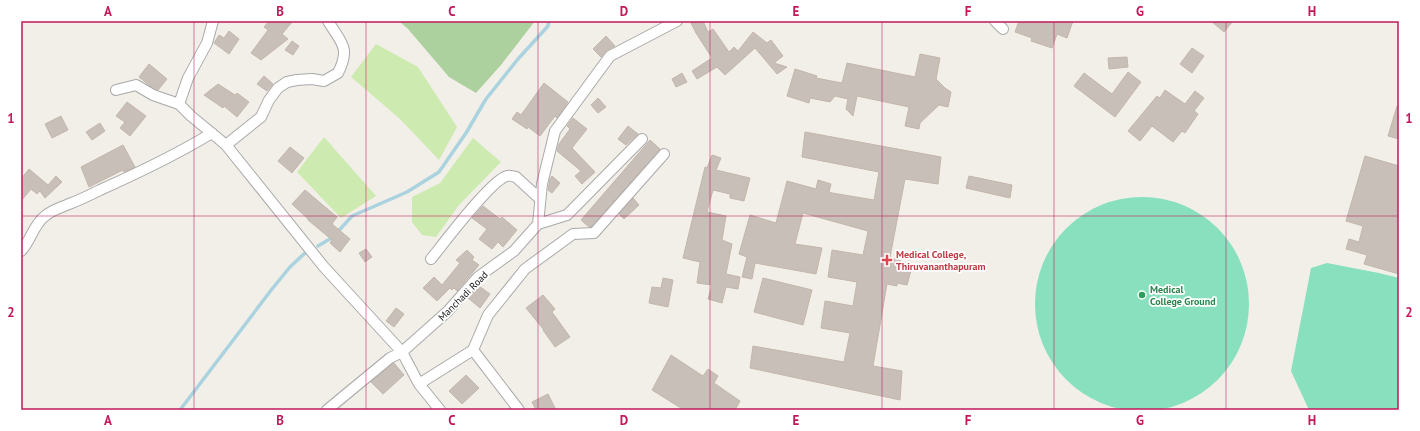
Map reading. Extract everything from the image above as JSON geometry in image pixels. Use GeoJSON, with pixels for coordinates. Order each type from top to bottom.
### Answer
{"type":"FeatureCollection","features":[{"type":"Feature","properties":{"kind":"street"},"geometry":{"type":"LineString","coordinates":[[179,104],[188,78],[208,43],[213,21]]}},
{"type":"Feature","properties":{"kind":"street"},"geometry":{"type":"LineString","coordinates":[[226,145],[261,117],[269,100],[278,88],[287,82],[312,79],[324,81],[338,73],[345,55],[344,46],[328,21]]}},
{"type":"Feature","properties":{"kind":"street"},"geometry":{"type":"LineString","coordinates":[[642,139],[567,215],[538,224],[542,184],[556,131],[610,56],[677,21]]}},
{"type":"Feature","properties":{"kind":"street"},"geometry":{"type":"LineString","coordinates":[[995,21],[1003,30]]}},
{"type":"Feature","properties":{"kind":"street"},"geometry":{"type":"LineString","coordinates":[[116,90],[136,85],[153,95],[179,104],[226,145],[324,267],[402,352],[419,384],[440,410]]}},
{"type":"Feature","properties":{"kind":"street"},"geometry":{"type":"LineString","coordinates":[[21,250],[36,225],[43,217],[55,208],[68,205],[124,180],[212,134]]}},
{"type":"Feature","properties":{"kind":"street"},"geometry":{"type":"LineString","coordinates":[[419,384],[473,350],[488,315],[525,269],[573,234],[594,232],[664,154]]}},
{"type":"Feature","properties":{"kind":"street"},"geometry":{"type":"LineString","coordinates":[[432,259],[487,191],[505,176],[516,177],[540,199]]}},
{"type":"Feature","properties":{"kind":"street","name":"Manchadi Road"},"geometry":{"type":"LineString","coordinates":[[327,410],[390,358],[402,352],[448,311],[478,277],[514,251],[538,224]]}},
{"type":"Feature","properties":{"kind":"street"},"geometry":{"type":"LineString","coordinates":[[473,350],[519,410]]}},
{"type":"Feature","properties":{"kind":"green space"},"geometry":{"type":"Polygon","coordinates":[[[399,21],[535,21],[501,65],[476,93],[449,77],[408,29],[399,21]]]}},
{"type":"Feature","properties":{"kind":"green space"},"geometry":{"type":"Polygon","coordinates":[[[376,44],[418,67],[457,127],[439,160],[400,119],[351,77],[376,44]]]}},
{"type":"Feature","properties":{"kind":"green space"},"geometry":{"type":"Polygon","coordinates":[[[324,137],[376,196],[341,218],[297,172],[324,137]]]}},
{"type":"Feature","properties":{"kind":"green space"},"geometry":{"type":"Polygon","coordinates":[[[473,138],[501,162],[459,205],[436,237],[422,235],[412,222],[412,197],[440,183],[473,138]]]}},
{"type":"Feature","properties":{"kind":"green space","name":"Medical College Ground"},"geometry":{"type":"Polygon","coordinates":[[[1131,197],[1153,197],[1173,201],[1193,209],[1218,228],[1237,253],[1245,273],[1249,293],[1249,315],[1245,335],[1237,355],[1218,380],[1193,399],[1173,407],[1153,411],[1131,411],[1111,407],[1091,399],[1074,387],[1059,372],[1047,355],[1039,335],[1035,315],[1035,293],[1039,273],[1047,253],[1059,236],[1074,221],[1091,209],[1111,201],[1131,197]]]}},
{"type":"Feature","properties":{"kind":"green space"},"geometry":{"type":"Polygon","coordinates":[[[1327,263],[1399,278],[1399,410],[1309,410],[1291,371],[1311,268],[1327,263]]]}},
{"type":"Feature","properties":{"kind":"building"},"geometry":{"type":"Polygon","coordinates":[[[269,21],[293,21],[282,34],[288,39],[261,60],[251,53],[268,30],[264,27],[269,21]]]}},
{"type":"Feature","properties":{"kind":"building"},"geometry":{"type":"Polygon","coordinates":[[[703,21],[708,32],[713,29],[729,52],[734,47],[738,51],[753,32],[767,43],[771,40],[783,56],[774,63],[787,67],[777,74],[755,48],[725,75],[717,67],[697,79],[692,71],[712,58],[691,23],[703,21]]]}},
{"type":"Feature","properties":{"kind":"building"},"geometry":{"type":"Polygon","coordinates":[[[1019,21],[1073,21],[1067,38],[1057,34],[1052,48],[1031,41],[1032,38],[1015,32],[1019,21]]]}},
{"type":"Feature","properties":{"kind":"building"},"geometry":{"type":"Polygon","coordinates":[[[1211,21],[1233,21],[1224,32],[1211,21]]]}},
{"type":"Feature","properties":{"kind":"building"},"geometry":{"type":"Polygon","coordinates":[[[229,31],[239,39],[229,54],[214,43],[219,35],[224,38],[229,31]]]}},
{"type":"Feature","properties":{"kind":"building"},"geometry":{"type":"Polygon","coordinates":[[[606,36],[615,46],[607,50],[601,57],[593,49],[606,36]]]}},
{"type":"Feature","properties":{"kind":"building"},"geometry":{"type":"Polygon","coordinates":[[[292,41],[299,46],[293,55],[285,50],[292,41]]]}},
{"type":"Feature","properties":{"kind":"building"},"geometry":{"type":"Polygon","coordinates":[[[1192,48],[1204,56],[1192,73],[1180,64],[1192,48]]]}},
{"type":"Feature","properties":{"kind":"building"},"geometry":{"type":"Polygon","coordinates":[[[920,54],[940,58],[936,79],[951,92],[948,107],[939,105],[920,123],[919,129],[905,126],[909,107],[857,96],[853,116],[846,109],[848,99],[835,96],[830,102],[810,98],[809,103],[787,96],[795,69],[817,76],[816,78],[842,83],[847,63],[915,77],[920,54]]]}},
{"type":"Feature","properties":{"kind":"building"},"geometry":{"type":"Polygon","coordinates":[[[1127,57],[1128,67],[1109,69],[1108,58],[1127,57]]]}},
{"type":"Feature","properties":{"kind":"building"},"geometry":{"type":"Polygon","coordinates":[[[149,64],[167,79],[158,90],[150,86],[139,77],[149,64]]]}},
{"type":"Feature","properties":{"kind":"building"},"geometry":{"type":"Polygon","coordinates":[[[1128,72],[1141,82],[1115,117],[1074,86],[1084,73],[1112,94],[1128,72]]]}},
{"type":"Feature","properties":{"kind":"building"},"geometry":{"type":"Polygon","coordinates":[[[682,73],[687,82],[676,87],[672,79],[682,73]]]}},
{"type":"Feature","properties":{"kind":"building"},"geometry":{"type":"Polygon","coordinates":[[[264,76],[273,84],[267,91],[257,84],[264,76]]]}},
{"type":"Feature","properties":{"kind":"building"},"geometry":{"type":"Polygon","coordinates":[[[544,83],[568,102],[557,118],[555,116],[540,136],[528,127],[527,129],[512,119],[517,112],[521,115],[544,83]]]}},
{"type":"Feature","properties":{"kind":"building"},"geometry":{"type":"Polygon","coordinates":[[[218,84],[235,95],[237,93],[249,102],[237,117],[224,106],[223,108],[204,95],[218,84]]]}},
{"type":"Feature","properties":{"kind":"building"},"geometry":{"type":"Polygon","coordinates":[[[1165,90],[1185,104],[1195,91],[1204,98],[1194,111],[1198,114],[1185,133],[1182,131],[1173,142],[1152,126],[1140,141],[1128,131],[1157,96],[1160,98],[1165,90]]]}},
{"type":"Feature","properties":{"kind":"building"},"geometry":{"type":"Polygon","coordinates":[[[598,98],[606,107],[598,113],[591,105],[598,98]]]}},
{"type":"Feature","properties":{"kind":"building"},"geometry":{"type":"Polygon","coordinates":[[[127,102],[146,116],[130,136],[120,128],[125,122],[116,116],[127,102]]]}},
{"type":"Feature","properties":{"kind":"building"},"geometry":{"type":"Polygon","coordinates":[[[1397,106],[1399,106],[1399,139],[1388,136],[1397,106]]]}},
{"type":"Feature","properties":{"kind":"building"},"geometry":{"type":"Polygon","coordinates":[[[61,116],[68,130],[52,138],[45,124],[61,116]]]}},
{"type":"Feature","properties":{"kind":"building"},"geometry":{"type":"Polygon","coordinates":[[[573,118],[587,129],[572,148],[595,172],[582,184],[575,176],[581,171],[557,151],[559,144],[570,129],[567,126],[573,118]]]}},
{"type":"Feature","properties":{"kind":"building"},"geometry":{"type":"Polygon","coordinates":[[[100,123],[105,131],[92,140],[86,132],[100,123]]]}},
{"type":"Feature","properties":{"kind":"building"},"geometry":{"type":"Polygon","coordinates":[[[628,126],[638,134],[626,145],[618,139],[628,126]]]}},
{"type":"Feature","properties":{"kind":"building"},"geometry":{"type":"Polygon","coordinates":[[[805,132],[941,157],[938,184],[905,179],[890,257],[901,261],[901,264],[912,267],[907,285],[897,283],[897,286],[887,284],[873,366],[902,371],[900,400],[750,368],[753,346],[844,362],[850,333],[821,328],[825,301],[853,306],[857,282],[828,277],[832,250],[863,255],[868,231],[803,213],[795,244],[822,248],[816,274],[755,263],[752,279],[742,277],[747,257],[739,254],[750,215],[776,223],[787,181],[816,189],[818,180],[831,184],[829,192],[874,200],[879,172],[802,157],[805,132]]]}},
{"type":"Feature","properties":{"kind":"building"},"geometry":{"type":"Polygon","coordinates":[[[650,140],[660,149],[591,227],[589,227],[581,220],[650,140]]]}},
{"type":"Feature","properties":{"kind":"building"},"geometry":{"type":"Polygon","coordinates":[[[123,145],[135,167],[124,172],[123,170],[89,187],[81,167],[123,145]]]}},
{"type":"Feature","properties":{"kind":"building"},"geometry":{"type":"Polygon","coordinates":[[[290,147],[304,158],[292,173],[278,161],[290,147]]]}},
{"type":"Feature","properties":{"kind":"building"},"geometry":{"type":"Polygon","coordinates":[[[712,155],[721,158],[716,170],[750,178],[744,201],[730,198],[730,194],[713,190],[707,212],[726,216],[722,240],[732,244],[726,274],[740,277],[738,289],[726,287],[722,303],[708,299],[712,285],[697,283],[700,262],[683,258],[705,167],[707,168],[712,155]]]}},
{"type":"Feature","properties":{"kind":"building"},"geometry":{"type":"Polygon","coordinates":[[[1365,156],[1399,166],[1399,274],[1364,264],[1367,255],[1346,249],[1349,239],[1359,242],[1363,226],[1346,221],[1365,156]]]}},
{"type":"Feature","properties":{"kind":"building"},"geometry":{"type":"Polygon","coordinates":[[[29,169],[48,185],[56,176],[62,182],[45,198],[40,191],[37,194],[31,189],[21,201],[21,179],[29,169]]]}},
{"type":"Feature","properties":{"kind":"building"},"geometry":{"type":"Polygon","coordinates":[[[552,176],[560,183],[552,193],[548,190],[552,176]]]}},
{"type":"Feature","properties":{"kind":"building"},"geometry":{"type":"Polygon","coordinates":[[[969,176],[1012,185],[1010,198],[966,188],[969,176]]]}},
{"type":"Feature","properties":{"kind":"building"},"geometry":{"type":"Polygon","coordinates":[[[305,190],[337,217],[332,224],[350,239],[340,252],[330,243],[332,240],[292,204],[305,190]]]}},
{"type":"Feature","properties":{"kind":"building"},"geometry":{"type":"Polygon","coordinates":[[[633,198],[639,205],[624,219],[619,214],[633,198]]]}},
{"type":"Feature","properties":{"kind":"building"},"geometry":{"type":"Polygon","coordinates":[[[483,206],[500,219],[502,217],[517,230],[503,247],[498,242],[492,249],[479,239],[487,229],[472,218],[483,206]]]}},
{"type":"Feature","properties":{"kind":"building"},"geometry":{"type":"Polygon","coordinates":[[[366,249],[372,257],[365,262],[359,253],[366,249]]]}},
{"type":"Feature","properties":{"kind":"building"},"geometry":{"type":"Polygon","coordinates":[[[467,250],[474,257],[472,260],[479,265],[457,291],[454,288],[452,290],[450,288],[437,301],[423,288],[434,277],[442,285],[460,263],[456,260],[467,250]]]}},
{"type":"Feature","properties":{"kind":"building"},"geometry":{"type":"Polygon","coordinates":[[[663,278],[673,280],[668,307],[649,303],[652,287],[661,288],[663,278]]]}},
{"type":"Feature","properties":{"kind":"building"},"geometry":{"type":"Polygon","coordinates":[[[763,278],[812,290],[803,325],[754,312],[763,278]]]}},
{"type":"Feature","properties":{"kind":"building"},"geometry":{"type":"Polygon","coordinates":[[[479,286],[490,294],[480,308],[468,298],[479,286]]]}},
{"type":"Feature","properties":{"kind":"building"},"geometry":{"type":"Polygon","coordinates":[[[543,295],[555,309],[552,312],[570,337],[555,347],[544,330],[526,308],[543,295]]]}},
{"type":"Feature","properties":{"kind":"building"},"geometry":{"type":"Polygon","coordinates":[[[396,308],[404,314],[394,327],[386,321],[396,308]]]}},
{"type":"Feature","properties":{"kind":"building"},"geometry":{"type":"Polygon","coordinates":[[[671,355],[703,376],[708,369],[718,376],[714,383],[740,401],[735,410],[684,410],[652,390],[671,355]]]}},
{"type":"Feature","properties":{"kind":"building"},"geometry":{"type":"Polygon","coordinates":[[[394,363],[404,375],[383,394],[371,382],[394,363]]]}},
{"type":"Feature","properties":{"kind":"building"},"geometry":{"type":"Polygon","coordinates":[[[466,375],[479,388],[462,404],[449,391],[466,375]]]}},
{"type":"Feature","properties":{"kind":"building"},"geometry":{"type":"Polygon","coordinates":[[[548,394],[556,410],[536,410],[532,402],[548,394]]]}},
{"type":"Feature","properties":{"kind":"waterway"},"geometry":{"type":"LineString","coordinates":[[318,246],[333,237],[352,216],[407,192],[439,172],[466,133],[486,99],[518,59],[548,26],[549,21]]}},
{"type":"Feature","properties":{"kind":"waterway"},"geometry":{"type":"LineString","coordinates":[[180,410],[272,289],[290,267],[306,252]]}},
{"type":"Feature","properties":{"kind":"place","name":"Medical College, Thiruvananthapuram"},"geometry":{"type":"Point","coordinates":[887,260]}},
{"type":"Feature","properties":{"kind":"place","name":"Medical College Ground"},"geometry":{"type":"Point","coordinates":[1142,295]}}]}
